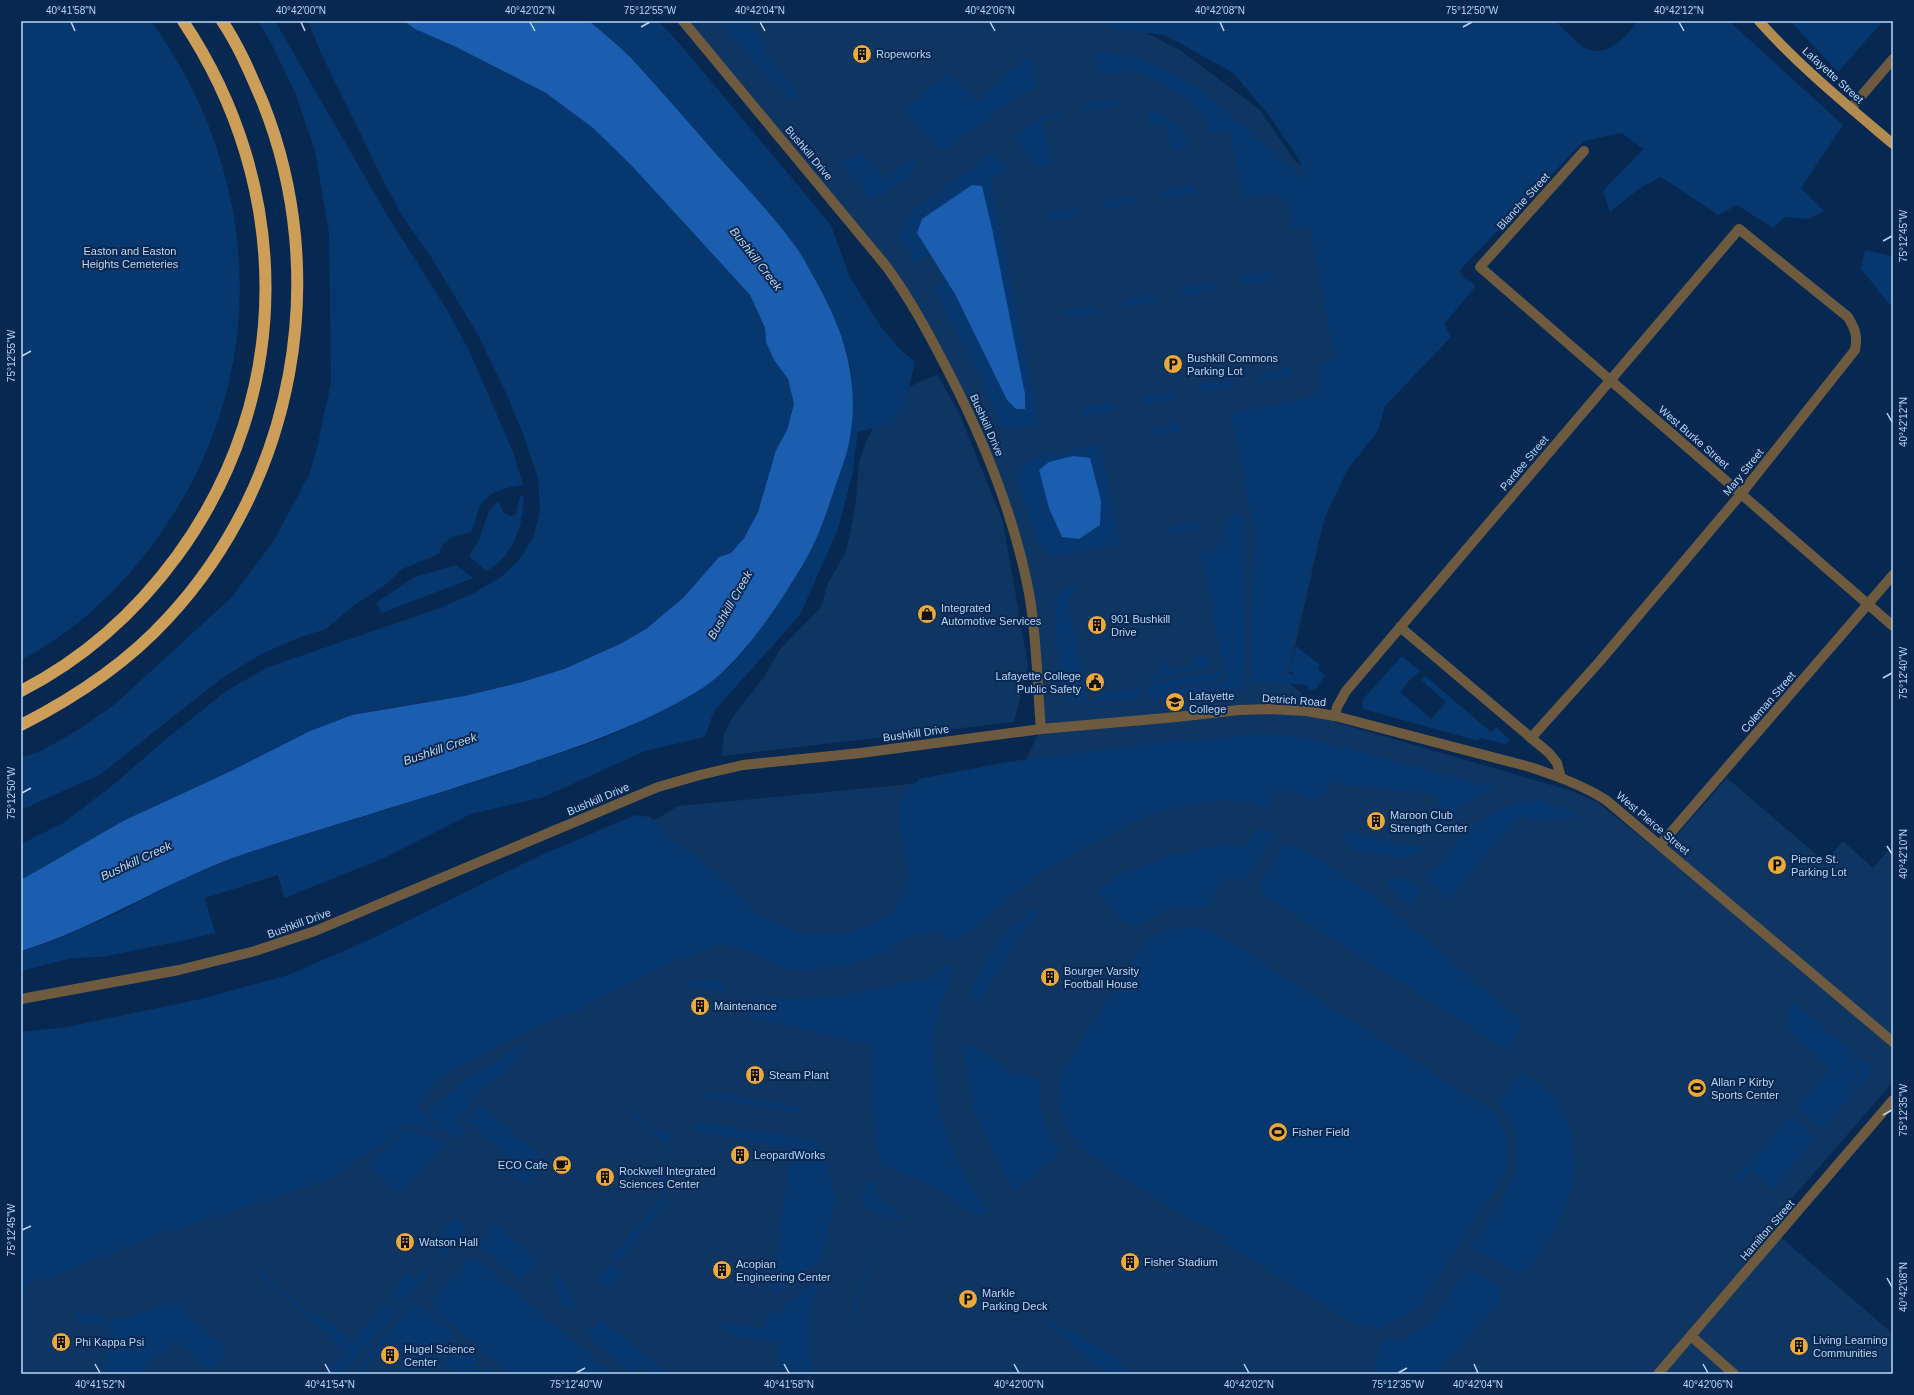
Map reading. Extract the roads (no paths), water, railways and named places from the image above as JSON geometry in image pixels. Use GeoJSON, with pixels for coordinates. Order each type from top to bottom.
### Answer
{"type":"FeatureCollection","features":[{"type":"Feature","properties":{"kind":"highway"},"geometry":{"type":"LineString","coordinates":[[21,691],[67,663],[114,627],[145,596],[169,567],[191,537],[209,507],[224,477],[241,432],[256,381],[262,348],[266,278],[264,246],[255,185],[247,154],[226,98],[198,44],[183,21]]}},
{"type":"Feature","properties":{"kind":"highway"},"geometry":{"type":"LineString","coordinates":[[21,725],[72,697],[107,674],[140,646],[169,618],[194,586],[237,523],[253,490],[278,422],[294,353],[297,314],[296,243],[292,209],[286,178],[267,114],[242,56],[222,21]]}},
{"type":"Feature","properties":{"kind":"main road","name":"Lafayette Street"},"geometry":{"type":"LineString","coordinates":[[1759,21],[1772,36],[1893,144]]}},
{"type":"Feature","properties":{"kind":"street","name":"Bushkill Drive"},"geometry":{"type":"LineString","coordinates":[[21,999],[179,970],[255,951],[315,931],[658,787],[700,775],[743,766],[861,753],[1041,729],[1032,613],[1019,548],[996,475],[970,414],[952,378],[912,304],[886,266],[683,21]]}},
{"type":"Feature","properties":{"kind":"street"},"geometry":{"type":"LineString","coordinates":[[1851,108],[1893,59]]}},
{"type":"Feature","properties":{"kind":"street","name":"Blanche Street"},"geometry":{"type":"LineString","coordinates":[[1480,267],[1584,151]]}},
{"type":"Feature","properties":{"kind":"street","name":"Pardee Street"},"geometry":{"type":"LineString","coordinates":[[1335,716],[1337,707],[1346,691],[1739,229]]}},
{"type":"Feature","properties":{"kind":"street","name":"Mary Street"},"geometry":{"type":"LineString","coordinates":[[1531,738],[1600,661],[1742,494],[1854,350],[1857,339],[1854,328],[1848,317],[1739,229]]}},
{"type":"Feature","properties":{"kind":"street","name":"West Burke Street"},"geometry":{"type":"LineString","coordinates":[[1480,267],[1893,626]]}},
{"type":"Feature","properties":{"kind":"street","name":"Coleman Street"},"geometry":{"type":"LineString","coordinates":[[1661,844],[1893,575]]}},
{"type":"Feature","properties":{"kind":"street"},"geometry":{"type":"LineString","coordinates":[[1400,627],[1549,752],[1558,763],[1561,778]]}},
{"type":"Feature","properties":{"kind":"street","name":"Detrich Road"},"geometry":{"type":"LineString","coordinates":[[1041,729],[1239,710],[1269,709],[1306,711],[1335,716],[1530,767],[1561,778]]}},
{"type":"Feature","properties":{"kind":"street","name":"West Pierce Street"},"geometry":{"type":"LineString","coordinates":[[1561,778],[1584,787],[1606,800],[1661,844],[1893,1042]]}},
{"type":"Feature","properties":{"kind":"street","name":"Hamilton Street"},"geometry":{"type":"LineString","coordinates":[[1658,1374],[1893,1100]]}},
{"type":"Feature","properties":{"kind":"street"},"geometry":{"type":"LineString","coordinates":[[1691,1336],[1734,1374]]}},
{"type":"Feature","properties":{"kind":"water","name":"Bushkill Creek"},"geometry":{"type":"Polygon","coordinates":[[[404,21],[589,21],[630,57],[756,198],[784,232],[804,259],[824,295],[841,334],[851,374],[853,416],[849,444],[818,535],[810,553],[785,594],[747,646],[733,662],[704,687],[662,711],[596,740],[492,776],[247,853],[190,876],[79,929],[21,951],[21,880],[123,821],[231,771],[310,731],[352,715],[464,696],[522,682],[564,669],[620,644],[646,629],[683,598],[719,557],[731,553],[744,538],[758,512],[776,450],[787,430],[794,404],[788,379],[774,360],[766,342],[765,328],[750,295],[632,166],[593,128],[546,93],[454,46],[415,29],[404,21]]]}},
{"type":"Feature","properties":{"kind":"water"},"geometry":{"type":"Polygon","coordinates":[[[972,185],[982,186],[993,233],[1025,394],[1025,409],[1016,409],[1007,400],[955,294],[917,233],[922,219],[972,185]]]}},
{"type":"Feature","properties":{"kind":"water"},"geometry":{"type":"Polygon","coordinates":[[[1073,456],[1090,458],[1101,501],[1100,525],[1079,539],[1062,537],[1049,508],[1039,470],[1049,462],[1073,456]]]}},
{"type":"Feature","properties":{"kind":"place","name":"Ropeworks"},"geometry":{"type":"Point","coordinates":[862,54]}},
{"type":"Feature","properties":{"kind":"place","name":"Bushkill Commons Parking Lot"},"geometry":{"type":"Point","coordinates":[1173,364]}},
{"type":"Feature","properties":{"kind":"place","name":"Integrated Automotive Services"},"geometry":{"type":"Point","coordinates":[927,614]}},
{"type":"Feature","properties":{"kind":"place","name":"901 Bushkill Drive"},"geometry":{"type":"Point","coordinates":[1097,625]}},
{"type":"Feature","properties":{"kind":"place","name":"Lafayette College Public Safety"},"geometry":{"type":"Point","coordinates":[1095,682]}},
{"type":"Feature","properties":{"kind":"place","name":"Lafayette College"},"geometry":{"type":"Point","coordinates":[1175,702]}},
{"type":"Feature","properties":{"kind":"place","name":"Maroon Club Strength Center"},"geometry":{"type":"Point","coordinates":[1376,821]}},
{"type":"Feature","properties":{"kind":"place","name":"Pierce St. Parking Lot"},"geometry":{"type":"Point","coordinates":[1777,865]}},
{"type":"Feature","properties":{"kind":"place","name":"Bourger Varsity Football House"},"geometry":{"type":"Point","coordinates":[1050,977]}},
{"type":"Feature","properties":{"kind":"place","name":"Maintenance"},"geometry":{"type":"Point","coordinates":[700,1006]}},
{"type":"Feature","properties":{"kind":"place","name":"Steam Plant"},"geometry":{"type":"Point","coordinates":[755,1075]}},
{"type":"Feature","properties":{"kind":"place","name":"Allan P Kirby Sports Center"},"geometry":{"type":"Point","coordinates":[1697,1088]}},
{"type":"Feature","properties":{"kind":"place","name":"Fisher Field"},"geometry":{"type":"Point","coordinates":[1278,1132]}},
{"type":"Feature","properties":{"kind":"place","name":"LeopardWorks"},"geometry":{"type":"Point","coordinates":[740,1155]}},
{"type":"Feature","properties":{"kind":"place","name":"ECO Cafe"},"geometry":{"type":"Point","coordinates":[562,1165]}},
{"type":"Feature","properties":{"kind":"place","name":"Rockwell Integrated Sciences Center"},"geometry":{"type":"Point","coordinates":[605,1177]}},
{"type":"Feature","properties":{"kind":"place","name":"Watson Hall"},"geometry":{"type":"Point","coordinates":[405,1242]}},
{"type":"Feature","properties":{"kind":"place","name":"Fisher Stadium"},"geometry":{"type":"Point","coordinates":[1130,1262]}},
{"type":"Feature","properties":{"kind":"place","name":"Acopian Engineering Center"},"geometry":{"type":"Point","coordinates":[722,1270]}},
{"type":"Feature","properties":{"kind":"place","name":"Markle Parking Deck"},"geometry":{"type":"Point","coordinates":[968,1299]}},
{"type":"Feature","properties":{"kind":"place","name":"Phi Kappa Psi"},"geometry":{"type":"Point","coordinates":[61,1342]}},
{"type":"Feature","properties":{"kind":"place","name":"Living Learning Communities"},"geometry":{"type":"Point","coordinates":[1799,1346]}},
{"type":"Feature","properties":{"kind":"place","name":"Hugel Science Center"},"geometry":{"type":"Point","coordinates":[390,1355]}},
{"type":"Feature","properties":{"kind":"park label","name":"Easton and Easton Heights Cemeteries"},"geometry":{"type":"Point","coordinates":[130,257]}}]}
